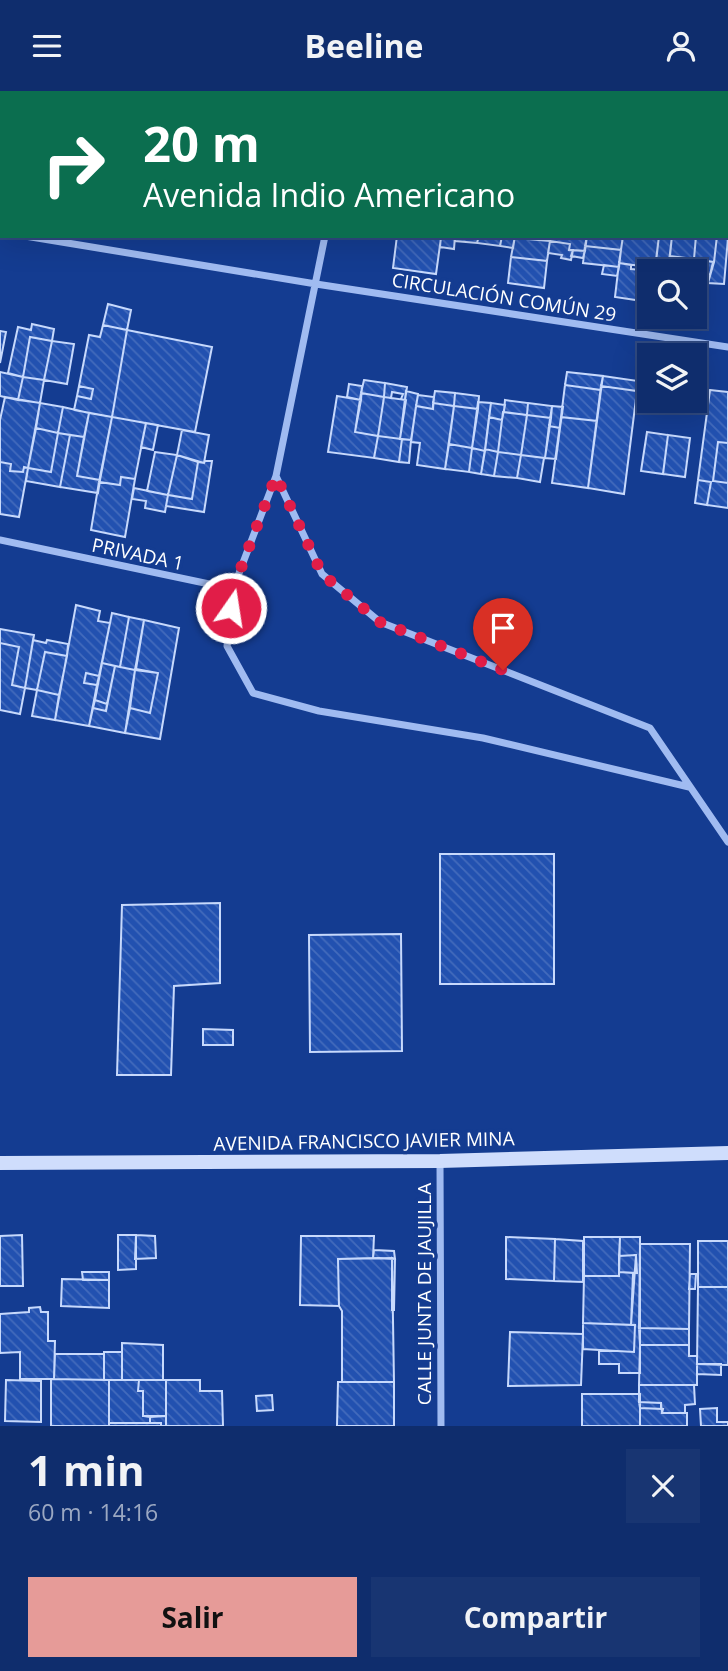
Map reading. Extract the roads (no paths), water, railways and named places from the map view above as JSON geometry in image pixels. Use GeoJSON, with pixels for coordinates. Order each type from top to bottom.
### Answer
{"type":"FeatureCollection","features":[{"type":"Feature","properties":{"kind":"street","name":"CIRCULACIÓN COMÚN 29"},"geometry":{"type":"LineString","coordinates":[[37,238],[728,347]]}},
{"type":"Feature","properties":{"kind":"street"},"geometry":{"type":"LineString","coordinates":[[325,238],[276,476],[233,589],[227,646],[253,693],[319,711],[483,738],[689,787]]}},
{"type":"Feature","properties":{"kind":"street"},"geometry":{"type":"LineString","coordinates":[[276,476],[322,574],[380,622],[650,728],[728,842]]}},
{"type":"Feature","properties":{"kind":"street","name":"PRIVADA 1"},"geometry":{"type":"LineString","coordinates":[[0,540],[233,589]]}},
{"type":"Feature","properties":{"kind":"street","name":"AVENIDA FRANCISCO JAVIER MINA"},"geometry":{"type":"LineString","coordinates":[[0,1163],[440,1161],[728,1153]]}},
{"type":"Feature","properties":{"kind":"street","name":"CALLE JUNTA DE JAUJILLA"},"geometry":{"type":"LineString","coordinates":[[440,1161],[441,1426]]}}]}
